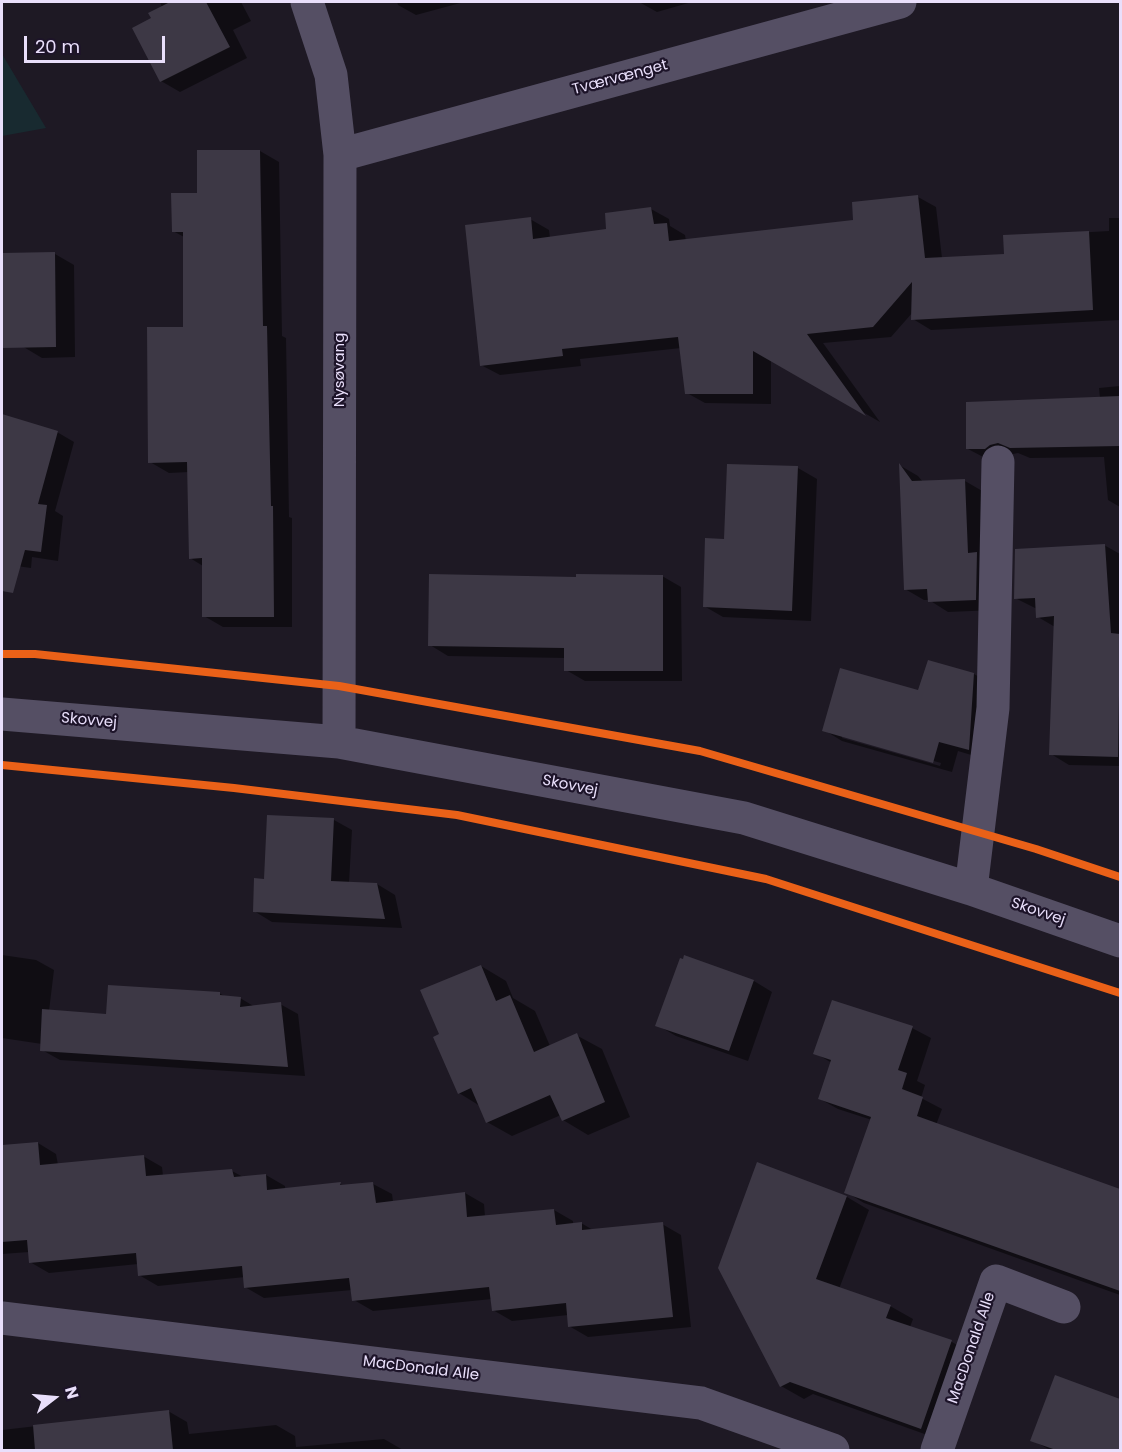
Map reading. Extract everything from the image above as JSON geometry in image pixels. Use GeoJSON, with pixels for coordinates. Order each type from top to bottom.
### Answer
{"type":"FeatureCollection","features":[{"type":"Feature","properties":{"kind":"street","name":"Nysøvang"},"geometry":{"type":"LineString","coordinates":[[307,2],[331,75],[340,155],[339,742]]}},
{"type":"Feature","properties":{"kind":"street","name":"Tværvænget"},"geometry":{"type":"LineString","coordinates":[[340,155],[900,2]]}},
{"type":"Feature","properties":{"kind":"street"},"geometry":{"type":"LineString","coordinates":[[971,889],[993,708],[998,462]]}},
{"type":"Feature","properties":{"kind":"street","name":"Skovvej"},"geometry":{"type":"LineString","coordinates":[[2,714],[339,742],[744,818],[971,889],[1120,941]]}},
{"type":"Feature","properties":{"kind":"street","name":"MacDonald Alle"},"geometry":{"type":"LineString","coordinates":[[937,1450],[996,1281],[1064,1307]]}},
{"type":"Feature","properties":{"kind":"street","name":"MacDonald Alle"},"geometry":{"type":"LineString","coordinates":[[2,1318],[701,1403],[832,1450]]}},
{"type":"Feature","properties":{"kind":"shaded area"},"geometry":{"type":"Polygon","coordinates":[[[2,54],[46,128],[2,136],[2,54]]]}},
{"type":"Feature","properties":{"kind":"building"},"geometry":{"type":"Polygon","coordinates":[[[170,2],[206,2],[230,47],[160,82],[132,28],[151,18],[148,13],[170,2]]]}},
{"type":"Feature","properties":{"kind":"building"},"geometry":{"type":"Polygon","coordinates":[[[197,150],[260,150],[263,326],[267,326],[271,506],[273,506],[274,617],[202,617],[202,558],[189,559],[187,462],[148,463],[147,327],[183,327],[183,232],[172,232],[171,193],[197,193],[197,150]]]}},
{"type":"Feature","properties":{"kind":"building"},"geometry":{"type":"Polygon","coordinates":[[[918,195],[925,258],[1004,254],[1003,235],[1089,231],[1093,310],[911,320],[912,282],[873,327],[807,334],[866,416],[753,351],[753,394],[685,394],[678,337],[562,349],[563,356],[480,366],[465,225],[531,217],[533,239],[606,229],[605,213],[651,207],[654,224],[667,223],[669,241],[853,220],[852,202],[918,195]]]}},
{"type":"Feature","properties":{"kind":"building"},"geometry":{"type":"Polygon","coordinates":[[[55,252],[56,347],[2,348],[2,253],[55,252]]]}},
{"type":"Feature","properties":{"kind":"building"},"geometry":{"type":"Polygon","coordinates":[[[1120,396],[1120,446],[1010,448],[998,443],[985,449],[966,449],[966,402],[1120,396]]]}},
{"type":"Feature","properties":{"kind":"building"},"geometry":{"type":"Polygon","coordinates":[[[2,414],[58,431],[38,504],[47,505],[41,552],[25,550],[13,593],[2,591],[2,414]]]}},
{"type":"Feature","properties":{"kind":"building"},"geometry":{"type":"Polygon","coordinates":[[[899,463],[912,481],[965,479],[968,553],[977,552],[976,600],[928,602],[927,589],[904,590],[899,463]]]}},
{"type":"Feature","properties":{"kind":"building"},"geometry":{"type":"Polygon","coordinates":[[[727,464],[798,466],[792,611],[703,607],[705,538],[724,539],[727,464]]]}},
{"type":"Feature","properties":{"kind":"building"},"geometry":{"type":"Polygon","coordinates":[[[1105,544],[1111,633],[1120,634],[1118,757],[1049,755],[1054,616],[1036,618],[1035,598],[1014,599],[1015,549],[1105,544]]]}},
{"type":"Feature","properties":{"kind":"building"},"geometry":{"type":"Polygon","coordinates":[[[429,574],[576,577],[576,574],[663,575],[663,671],[564,671],[564,648],[428,646],[429,574]]]}},
{"type":"Feature","properties":{"kind":"building"},"geometry":{"type":"Polygon","coordinates":[[[928,660],[974,673],[969,750],[939,742],[933,763],[822,731],[840,668],[918,690],[928,660]]]}},
{"type":"Feature","properties":{"kind":"building"},"geometry":{"type":"Polygon","coordinates":[[[267,815],[334,818],[331,881],[377,883],[385,919],[253,912],[254,878],[264,879],[267,815]]]}},
{"type":"Feature","properties":{"kind":"building"},"geometry":{"type":"Polygon","coordinates":[[[684,955],[754,980],[729,1051],[655,1026],[680,958],[683,959],[684,955]]]}},
{"type":"Feature","properties":{"kind":"building"},"geometry":{"type":"Polygon","coordinates":[[[481,965],[496,1001],[510,995],[534,1052],[577,1033],[605,1102],[562,1121],[550,1095],[486,1123],[471,1088],[458,1094],[433,1037],[439,1034],[420,990],[481,965]]]}},
{"type":"Feature","properties":{"kind":"building"},"geometry":{"type":"Polygon","coordinates":[[[108,985],[220,992],[220,995],[241,997],[240,1007],[281,1002],[288,1067],[40,1051],[42,1009],[106,1014],[108,985]]]}},
{"type":"Feature","properties":{"kind":"building"},"geometry":{"type":"Polygon","coordinates":[[[832,1000],[913,1026],[898,1070],[907,1073],[902,1089],[923,1097],[917,1116],[1120,1189],[1120,1291],[844,1193],[871,1117],[818,1099],[831,1060],[813,1054],[832,1000]]]}},
{"type":"Feature","properties":{"kind":"building"},"geometry":{"type":"Polygon","coordinates":[[[38,1142],[40,1165],[144,1155],[146,1176],[232,1169],[234,1177],[266,1174],[267,1190],[341,1182],[340,1185],[373,1182],[376,1203],[465,1192],[467,1217],[554,1209],[556,1225],[582,1222],[582,1230],[663,1222],[673,1317],[568,1327],[566,1303],[492,1311],[489,1287],[352,1301],[349,1278],[244,1288],[242,1266],[138,1276],[136,1253],[29,1263],[27,1240],[2,1242],[2,1145],[38,1142]]]}},
{"type":"Feature","properties":{"kind":"building"},"geometry":{"type":"Polygon","coordinates":[[[757,1162],[847,1196],[816,1279],[891,1305],[886,1318],[952,1340],[921,1429],[790,1382],[780,1387],[718,1268],[757,1162]]]}},
{"type":"Feature","properties":{"kind":"building"},"geometry":{"type":"Polygon","coordinates":[[[1055,1375],[1120,1399],[1120,1450],[1056,1450],[1030,1441],[1055,1375]]]}},
{"type":"Feature","properties":{"kind":"building"},"geometry":{"type":"Polygon","coordinates":[[[169,1410],[173,1450],[35,1450],[33,1425],[169,1410]]]}},
{"type":"Feature","properties":{"kind":"cycle path"},"geometry":{"type":"LineString","coordinates":[[2,654],[35,654],[339,686],[700,751],[1036,849],[1120,877]]}},
{"type":"Feature","properties":{"kind":"cycle path"},"geometry":{"type":"LineString","coordinates":[[2,765],[234,788],[457,815],[766,879],[1120,993]]}}]}
